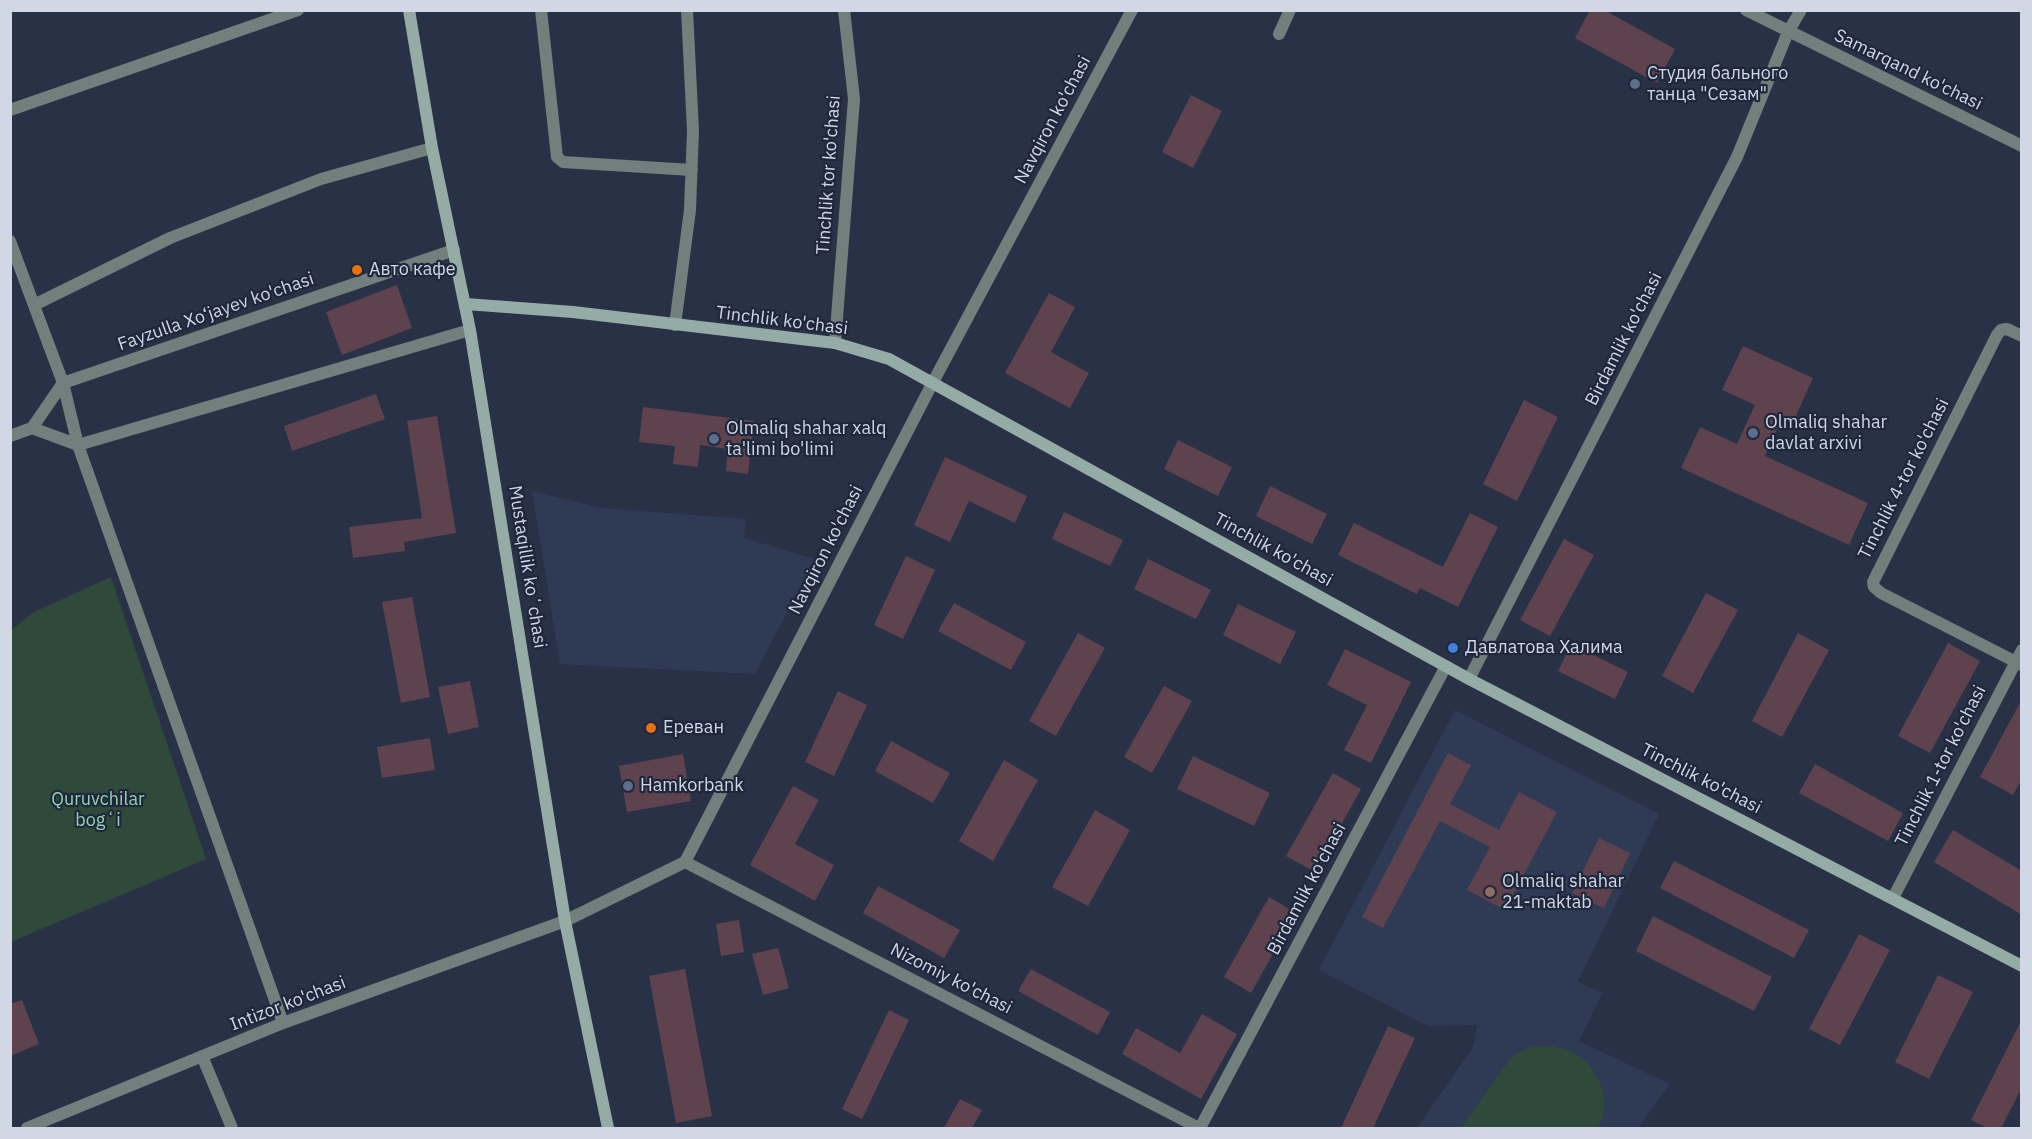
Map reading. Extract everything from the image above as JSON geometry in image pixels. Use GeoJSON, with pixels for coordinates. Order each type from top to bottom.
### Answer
{"type":"FeatureCollection","features":[{"type":"Feature","properties":{"kind":"main road","name":"Mustaqillik koʻchasi"},"geometry":{"type":"LineString","coordinates":[[409,10],[432,148],[466,304],[565,921],[608,1128]]}},
{"type":"Feature","properties":{"kind":"main road","name":"Tinchlik ko'chasi"},"geometry":{"type":"LineString","coordinates":[[466,304],[573,312],[835,343],[889,359],[1469,679],[2022,966]]}},
{"type":"Feature","properties":{"kind":"street"},"geometry":{"type":"LineString","coordinates":[[10,110],[298,10]]}},
{"type":"Feature","properties":{"kind":"street"},"geometry":{"type":"LineString","coordinates":[[541,10],[557,158],[563,162],[692,170]]}},
{"type":"Feature","properties":{"kind":"street"},"geometry":{"type":"LineString","coordinates":[[675,325],[690,210],[692,170],[693,131],[687,10]]}},
{"type":"Feature","properties":{"kind":"street","name":"Tinchlik tor ko'chasi"},"geometry":{"type":"LineString","coordinates":[[835,343],[854,99],[844,10]]}},
{"type":"Feature","properties":{"kind":"street","name":"Navqiron ko'chasi"},"geometry":{"type":"LineString","coordinates":[[686,862],[932,384],[1132,10]]}},
{"type":"Feature","properties":{"kind":"street"},"geometry":{"type":"LineString","coordinates":[[1278,34],[1290,10]]}},
{"type":"Feature","properties":{"kind":"street","name":"Samarqand ko'chasi"},"geometry":{"type":"LineString","coordinates":[[1746,10],[2022,146]]}},
{"type":"Feature","properties":{"kind":"street","name":"Birdamlik ko'chasi"},"geometry":{"type":"LineString","coordinates":[[1469,679],[1737,157],[1788,32],[1801,10]]}},
{"type":"Feature","properties":{"kind":"street"},"geometry":{"type":"LineString","coordinates":[[34,305],[170,238],[321,178],[432,148]]}},
{"type":"Feature","properties":{"kind":"street"},"geometry":{"type":"LineString","coordinates":[[10,241],[63,383],[78,445],[283,1023]]}},
{"type":"Feature","properties":{"kind":"street","name":"Fayzulla Xo‘jayev ko'chasi"},"geometry":{"type":"LineString","coordinates":[[63,383],[454,250]]}},
{"type":"Feature","properties":{"kind":"street","name":"Tinchlik 4-tor ko'chasi"},"geometry":{"type":"LineString","coordinates":[[2020,659],[1881,593],[1874,587],[1873,582],[1997,335],[2001,330],[2007,328],[2022,336]]}},
{"type":"Feature","properties":{"kind":"street"},"geometry":{"type":"LineString","coordinates":[[32,428],[78,445],[470,330]]}},
{"type":"Feature","properties":{"kind":"street"},"geometry":{"type":"LineString","coordinates":[[10,436],[32,428],[63,383]]}},
{"type":"Feature","properties":{"kind":"street","name":"Tinchlik 1-tor ko'chasi"},"geometry":{"type":"LineString","coordinates":[[1893,898],[2020,659]]}},
{"type":"Feature","properties":{"kind":"street","name":"Birdamlik ko'chasi"},"geometry":{"type":"LineString","coordinates":[[1200,1128],[1446,666]]}},
{"type":"Feature","properties":{"kind":"street"},"geometry":{"type":"LineString","coordinates":[[565,921],[686,862]]}},
{"type":"Feature","properties":{"kind":"street","name":"Nizomiy ko'chasi"},"geometry":{"type":"LineString","coordinates":[[686,862],[1200,1128]]}},
{"type":"Feature","properties":{"kind":"street","name":"Intizor ko'chasi"},"geometry":{"type":"LineString","coordinates":[[27,1128],[283,1023],[565,921]]}},
{"type":"Feature","properties":{"kind":"street"},"geometry":{"type":"LineString","coordinates":[[202,1056],[232,1128]]}},
{"type":"Feature","properties":{"kind":"shaded area"},"geometry":{"type":"Polygon","coordinates":[[[532,491],[602,508],[746,519],[744,538],[815,559],[755,674],[560,664],[532,491]]]}},
{"type":"Feature","properties":{"kind":"shaded area","name":"Olmaliq shahar 21-maktab"},"geometry":{"type":"Polygon","coordinates":[[[1455,710],[1659,814],[1578,982],[1602,993],[1579,1041],[1670,1084],[1638,1128],[1417,1128],[1473,1047],[1477,1025],[1428,1026],[1319,970],[1455,710]]]}},
{"type":"Feature","properties":{"kind":"green space","name":"Quruvchilar bogʻi"},"geometry":{"type":"Polygon","coordinates":[[[111,577],[206,859],[11,942],[11,630],[34,612],[111,577]]]}},
{"type":"Feature","properties":{"kind":"green space"},"geometry":{"type":"Polygon","coordinates":[[[1552,1046],[1570,1051],[1580,1057],[1596,1074],[1604,1096],[1602,1118],[1597,1128],[1461,1128],[1513,1055],[1531,1047],[1552,1046]]]}},
{"type":"Feature","properties":{"kind":"building"},"geometry":{"type":"Polygon","coordinates":[[[1590,10],[1604,10],[1675,49],[1657,83],[1575,38],[1590,10]]]}},
{"type":"Feature","properties":{"kind":"building"},"geometry":{"type":"Polygon","coordinates":[[[1191,95],[1222,111],[1193,168],[1162,152],[1191,95]]]}},
{"type":"Feature","properties":{"kind":"building"},"geometry":{"type":"Polygon","coordinates":[[[397,285],[412,328],[342,355],[326,312],[397,285]]]}},
{"type":"Feature","properties":{"kind":"building"},"geometry":{"type":"Polygon","coordinates":[[[1049,293],[1075,307],[1051,352],[1089,373],[1070,408],[1005,373],[1049,293]]]}},
{"type":"Feature","properties":{"kind":"building"},"geometry":{"type":"Polygon","coordinates":[[[1743,346],[1813,378],[1793,422],[1782,418],[1765,456],[1868,503],[1849,545],[1681,468],[1700,427],[1737,444],[1755,405],[1722,390],[1743,346]]]}},
{"type":"Feature","properties":{"kind":"building"},"geometry":{"type":"Polygon","coordinates":[[[376,394],[385,419],[292,451],[284,426],[376,394]]]}},
{"type":"Feature","properties":{"kind":"building"},"geometry":{"type":"Polygon","coordinates":[[[1524,400],[1558,417],[1517,501],[1483,484],[1524,400]]]}},
{"type":"Feature","properties":{"kind":"building","name":"Olmaliq shahar xalq ta'limi bo'limi"},"geometry":{"type":"Polygon","coordinates":[[[643,407],[754,421],[748,474],[726,471],[728,449],[700,445],[698,467],[673,464],[675,446],[639,442],[643,407]]]}},
{"type":"Feature","properties":{"kind":"building"},"geometry":{"type":"Polygon","coordinates":[[[437,416],[456,533],[404,542],[405,551],[353,558],[349,527],[422,518],[407,421],[437,416]]]}},
{"type":"Feature","properties":{"kind":"building"},"geometry":{"type":"Polygon","coordinates":[[[1178,440],[1232,467],[1218,496],[1164,469],[1178,440]]]}},
{"type":"Feature","properties":{"kind":"building"},"geometry":{"type":"Polygon","coordinates":[[[945,457],[1027,496],[1015,523],[969,501],[950,542],[914,525],[945,457]]]}},
{"type":"Feature","properties":{"kind":"building"},"geometry":{"type":"Polygon","coordinates":[[[1270,486],[1327,514],[1312,544],[1256,516],[1270,486]]]}},
{"type":"Feature","properties":{"kind":"building"},"geometry":{"type":"Polygon","coordinates":[[[1064,512],[1123,540],[1110,566],[1052,539],[1064,512]]]}},
{"type":"Feature","properties":{"kind":"building"},"geometry":{"type":"Polygon","coordinates":[[[1470,513],[1498,527],[1458,607],[1420,588],[1417,594],[1338,555],[1354,523],[1443,567],[1470,513]]]}},
{"type":"Feature","properties":{"kind":"building"},"geometry":{"type":"Polygon","coordinates":[[[1564,539],[1594,555],[1550,636],[1520,620],[1564,539]]]}},
{"type":"Feature","properties":{"kind":"building"},"geometry":{"type":"Polygon","coordinates":[[[906,556],[935,570],[903,639],[874,625],[906,556]]]}},
{"type":"Feature","properties":{"kind":"building"},"geometry":{"type":"Polygon","coordinates":[[[1148,559],[1211,590],[1196,619],[1134,589],[1148,559]]]}},
{"type":"Feature","properties":{"kind":"building"},"geometry":{"type":"Polygon","coordinates":[[[1706,593],[1738,610],[1693,693],[1662,676],[1706,593]]]}},
{"type":"Feature","properties":{"kind":"building"},"geometry":{"type":"Polygon","coordinates":[[[412,597],[430,697],[401,703],[382,602],[412,597]]]}},
{"type":"Feature","properties":{"kind":"building"},"geometry":{"type":"Polygon","coordinates":[[[954,603],[1026,642],[1011,670],[938,631],[954,603]]]}},
{"type":"Feature","properties":{"kind":"building"},"geometry":{"type":"Polygon","coordinates":[[[1238,604],[1296,632],[1280,664],[1223,635],[1238,604]]]}},
{"type":"Feature","properties":{"kind":"building"},"geometry":{"type":"Polygon","coordinates":[[[1078,633],[1105,648],[1056,736],[1029,721],[1078,633]]]}},
{"type":"Feature","properties":{"kind":"building"},"geometry":{"type":"Polygon","coordinates":[[[1798,633],[1829,650],[1782,737],[1752,721],[1798,633]]]}},
{"type":"Feature","properties":{"kind":"building"},"geometry":{"type":"Polygon","coordinates":[[[1948,643],[1980,661],[1930,753],[1898,736],[1948,643]]]}},
{"type":"Feature","properties":{"kind":"building"},"geometry":{"type":"Polygon","coordinates":[[[1571,644],[1628,672],[1615,699],[1558,671],[1571,644]]]}},
{"type":"Feature","properties":{"kind":"building"},"geometry":{"type":"Polygon","coordinates":[[[1345,649],[1411,682],[1371,763],[1344,750],[1367,705],[1327,685],[1345,649]]]}},
{"type":"Feature","properties":{"kind":"building"},"geometry":{"type":"Polygon","coordinates":[[[470,681],[479,727],[448,734],[438,687],[470,681]]]}},
{"type":"Feature","properties":{"kind":"building"},"geometry":{"type":"Polygon","coordinates":[[[1164,686],[1192,701],[1152,773],[1124,757],[1164,686]]]}},
{"type":"Feature","properties":{"kind":"building"},"geometry":{"type":"Polygon","coordinates":[[[838,691],[867,705],[834,776],[805,762],[838,691]]]}},
{"type":"Feature","properties":{"kind":"building"},"geometry":{"type":"Polygon","coordinates":[[[2022,699],[2022,779],[2013,795],[1980,777],[2022,699]]]}},
{"type":"Feature","properties":{"kind":"building"},"geometry":{"type":"Polygon","coordinates":[[[430,738],[435,770],[382,778],[377,747],[430,738]]]}},
{"type":"Feature","properties":{"kind":"building"},"geometry":{"type":"Polygon","coordinates":[[[891,741],[950,773],[933,803],[875,771],[891,741]]]}},
{"type":"Feature","properties":{"kind":"building"},"geometry":{"type":"Polygon","coordinates":[[[1448,753],[1471,765],[1450,804],[1499,830],[1519,792],[1557,812],[1505,910],[1467,890],[1490,847],[1440,821],[1383,928],[1362,917],[1448,753]]]}},
{"type":"Feature","properties":{"kind":"building"},"geometry":{"type":"Polygon","coordinates":[[[683,754],[691,801],[627,812],[619,766],[683,754]]]}},
{"type":"Feature","properties":{"kind":"building"},"geometry":{"type":"Polygon","coordinates":[[[1193,756],[1270,793],[1254,826],[1177,789],[1193,756]]]}},
{"type":"Feature","properties":{"kind":"building"},"geometry":{"type":"Polygon","coordinates":[[[1004,760],[1038,780],[993,861],[959,841],[1004,760]]]}},
{"type":"Feature","properties":{"kind":"building"},"geometry":{"type":"Polygon","coordinates":[[[1815,764],[1903,813],[1888,841],[1799,793],[1815,764]]]}},
{"type":"Feature","properties":{"kind":"building"},"geometry":{"type":"Polygon","coordinates":[[[1333,773],[1361,789],[1315,872],[1286,856],[1333,773]]]}},
{"type":"Feature","properties":{"kind":"building"},"geometry":{"type":"Polygon","coordinates":[[[793,786],[819,800],[795,844],[834,865],[815,901],[750,865],[793,786]]]}},
{"type":"Feature","properties":{"kind":"building"},"geometry":{"type":"Polygon","coordinates":[[[1095,810],[1130,830],[1088,906],[1052,887],[1095,810]]]}},
{"type":"Feature","properties":{"kind":"building"},"geometry":{"type":"Polygon","coordinates":[[[1953,830],[2022,871],[2022,915],[1934,862],[1953,830]]]}},
{"type":"Feature","properties":{"kind":"building"},"geometry":{"type":"Polygon","coordinates":[[[1599,838],[1630,853],[1604,908],[1572,893],[1599,838]]]}},
{"type":"Feature","properties":{"kind":"building"},"geometry":{"type":"Polygon","coordinates":[[[1674,861],[1809,930],[1794,958],[1660,888],[1674,861]]]}},
{"type":"Feature","properties":{"kind":"building"},"geometry":{"type":"Polygon","coordinates":[[[878,886],[960,930],[944,958],[863,913],[878,886]]]}},
{"type":"Feature","properties":{"kind":"building"},"geometry":{"type":"Polygon","coordinates":[[[1269,897],[1296,913],[1251,993],[1224,977],[1269,897]]]}},
{"type":"Feature","properties":{"kind":"building"},"geometry":{"type":"Polygon","coordinates":[[[1653,916],[1772,977],[1754,1011],[1636,951],[1653,916]]]}},
{"type":"Feature","properties":{"kind":"building"},"geometry":{"type":"Polygon","coordinates":[[[739,920],[744,952],[721,956],[716,924],[739,920]]]}},
{"type":"Feature","properties":{"kind":"building"},"geometry":{"type":"Polygon","coordinates":[[[1859,934],[1890,950],[1840,1045],[1809,1029],[1859,934]]]}},
{"type":"Feature","properties":{"kind":"building"},"geometry":{"type":"Polygon","coordinates":[[[778,948],[789,988],[763,995],[752,954],[778,948]]]}},
{"type":"Feature","properties":{"kind":"building"},"geometry":{"type":"Polygon","coordinates":[[[685,969],[712,1116],[676,1123],[649,976],[685,969]]]}},
{"type":"Feature","properties":{"kind":"building"},"geometry":{"type":"Polygon","coordinates":[[[1031,969],[1110,1012],[1098,1035],[1018,991],[1031,969]]]}},
{"type":"Feature","properties":{"kind":"building"},"geometry":{"type":"Polygon","coordinates":[[[1938,975],[1973,992],[1929,1079],[1895,1062],[1938,975]]]}},
{"type":"Feature","properties":{"kind":"building"},"geometry":{"type":"Polygon","coordinates":[[[22,1000],[39,1044],[10,1056],[10,1004],[22,1000]]]}},
{"type":"Feature","properties":{"kind":"building"},"geometry":{"type":"Polygon","coordinates":[[[889,1010],[909,1020],[862,1119],[842,1109],[889,1010]]]}},
{"type":"Feature","properties":{"kind":"building"},"geometry":{"type":"Polygon","coordinates":[[[1202,1014],[1237,1034],[1201,1099],[1122,1054],[1136,1028],[1180,1053],[1202,1014]]]}},
{"type":"Feature","properties":{"kind":"building"},"geometry":{"type":"Polygon","coordinates":[[[2022,1019],[2022,1087],[2001,1128],[1987,1128],[1971,1120],[2022,1019]]]}},
{"type":"Feature","properties":{"kind":"building"},"geometry":{"type":"Polygon","coordinates":[[[1388,1026],[1415,1038],[1373,1128],[1341,1128],[1388,1026]]]}},
{"type":"Feature","properties":{"kind":"building"},"geometry":{"type":"Polygon","coordinates":[[[960,1099],[982,1110],[972,1128],[944,1128],[960,1099]]]}},
{"type":"Feature","properties":{"kind":"place","name":"Студия бального танца \"Сезам\""},"geometry":{"type":"Point","coordinates":[1635,84]}},
{"type":"Feature","properties":{"kind":"place","name":"Авто кафе"},"geometry":{"type":"Point","coordinates":[357,270]}},
{"type":"Feature","properties":{"kind":"place","name":"Olmaliq shahar davlat arxivi"},"geometry":{"type":"Point","coordinates":[1753,433]}},
{"type":"Feature","properties":{"kind":"place","name":"Olmaliq shahar xalq ta'limi bo'limi"},"geometry":{"type":"Point","coordinates":[714,439]}},
{"type":"Feature","properties":{"kind":"place","name":"Давлатова Халима"},"geometry":{"type":"Point","coordinates":[1453,648]}},
{"type":"Feature","properties":{"kind":"place","name":"Ереван"},"geometry":{"type":"Point","coordinates":[651,728]}},
{"type":"Feature","properties":{"kind":"place","name":"Hamkorbank"},"geometry":{"type":"Point","coordinates":[628,786]}},
{"type":"Feature","properties":{"kind":"place","name":"Olmaliq shahar 21-maktab"},"geometry":{"type":"Point","coordinates":[1490,892]}}]}
